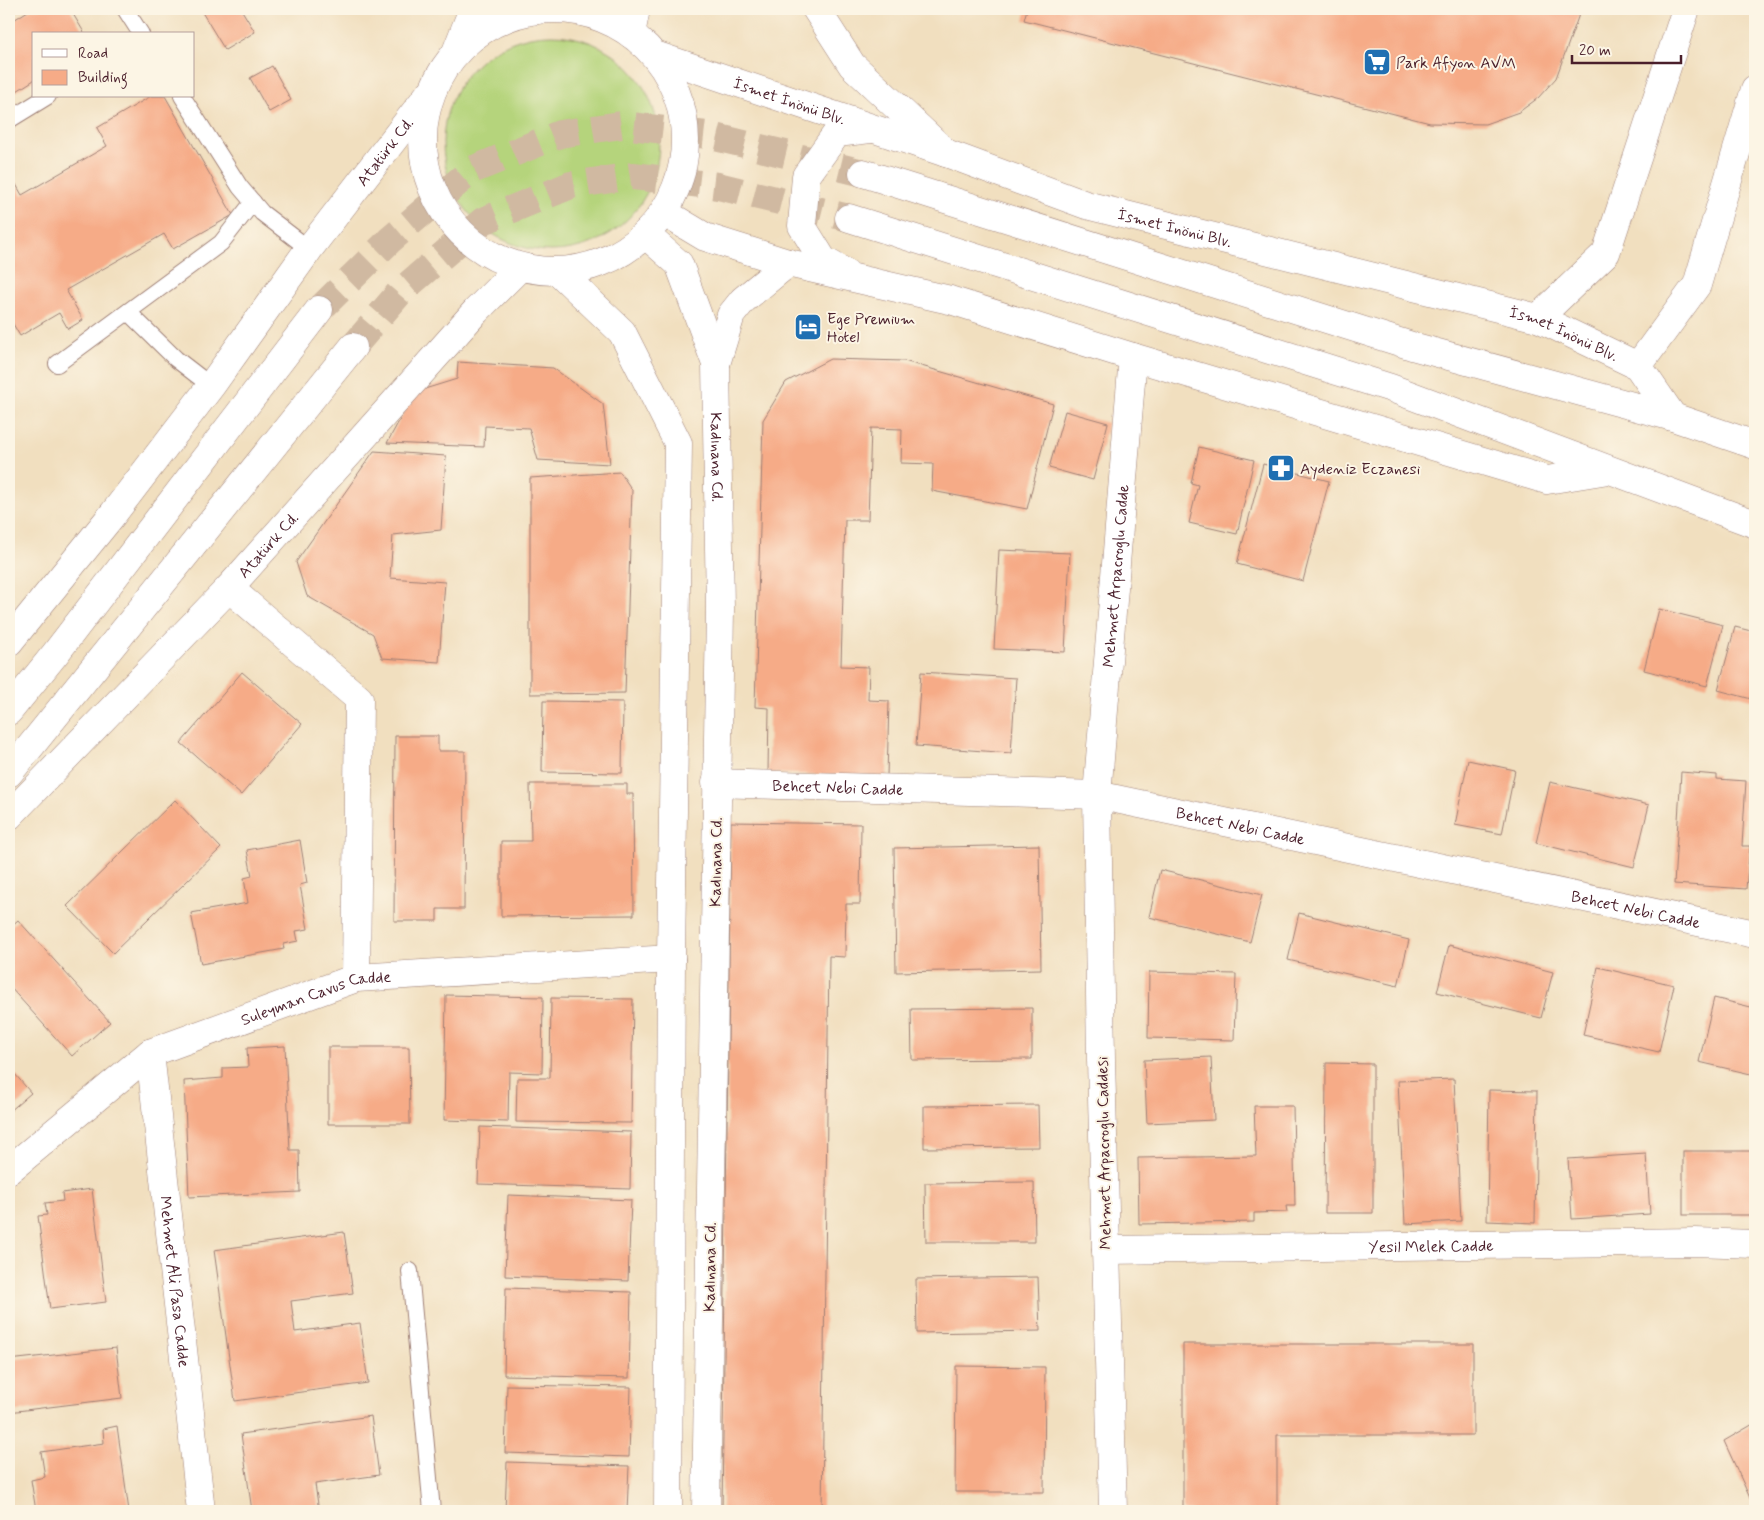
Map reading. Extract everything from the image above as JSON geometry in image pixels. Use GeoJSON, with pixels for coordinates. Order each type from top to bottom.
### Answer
{"type":"FeatureCollection","features":[{"type":"Feature","properties":{"kind":"street"},"geometry":{"type":"LineString","coordinates":[[456,52],[473,9]]}},
{"type":"Feature","properties":{"kind":"street"},"geometry":{"type":"LineString","coordinates":[[816,9],[852,65],[946,153]]}},
{"type":"Feature","properties":{"kind":"street"},"geometry":{"type":"LineString","coordinates":[[1538,318],[1606,253],[1686,9]]}},
{"type":"Feature","properties":{"kind":"street"},"geometry":{"type":"LineString","coordinates":[[432,90],[423,133],[428,178],[448,218],[479,248],[519,268],[560,273],[600,264],[636,244],[664,213],[682,175],[686,133],[677,91],[633,21],[621,26],[578,10],[534,10],[491,24],[456,52]]}},
{"type":"Feature","properties":{"kind":"street","name":"Atatürk Cd."},"geometry":{"type":"LineString","coordinates":[[9,642],[113,514],[211,386],[309,249],[432,90],[456,52]]}},
{"type":"Feature","properties":{"kind":"street","name":"İsmet İnönü Blv."},"geometry":{"type":"LineString","coordinates":[[655,54],[946,153],[1086,205],[1538,318],[1638,366],[1673,417]]}},
{"type":"Feature","properties":{"kind":"street"},"geometry":{"type":"LineString","coordinates":[[1638,366],[1697,284],[1755,89]]}},
{"type":"Feature","properties":{"kind":"street"},"geometry":{"type":"LineString","coordinates":[[857,279],[824,260],[802,226],[806,176],[837,133],[874,129]]}},
{"type":"Feature","properties":{"kind":"street"},"geometry":{"type":"LineString","coordinates":[[863,173],[1412,346],[1673,417],[1755,445]]}},
{"type":"Feature","properties":{"kind":"street"},"geometry":{"type":"LineString","coordinates":[[664,213],[705,237],[788,263],[950,300],[1133,357],[1547,480],[1608,470]]}},
{"type":"Feature","properties":{"kind":"street"},"geometry":{"type":"LineString","coordinates":[[849,218],[1391,388],[1755,524]]}},
{"type":"Feature","properties":{"kind":"street","name":"Kadınana Cd."},"geometry":{"type":"LineString","coordinates":[[645,234],[679,264],[716,364],[720,609],[706,1511]]}},
{"type":"Feature","properties":{"kind":"street"},"geometry":{"type":"LineString","coordinates":[[716,364],[731,315],[743,300],[788,263]]}},
{"type":"Feature","properties":{"kind":"street","name":"Atatürk Cd."},"geometry":{"type":"LineString","coordinates":[[9,816],[229,588],[476,311],[519,268]]}},
{"type":"Feature","properties":{"kind":"street"},"geometry":{"type":"LineString","coordinates":[[560,273],[622,332],[678,443],[671,959],[668,1511]]}},
{"type":"Feature","properties":{"kind":"street"},"geometry":{"type":"LineString","coordinates":[[9,711],[55,654],[319,310]]}},
{"type":"Feature","properties":{"kind":"street"},"geometry":{"type":"LineString","coordinates":[[9,773],[353,347]]}},
{"type":"Feature","properties":{"kind":"street","name":"Mehmet Arpacroglu Cadde"},"geometry":{"type":"LineString","coordinates":[[1097,794],[1133,357]]}},
{"type":"Feature","properties":{"kind":"street"},"geometry":{"type":"LineString","coordinates":[[229,588],[359,699],[356,978]]}},
{"type":"Feature","properties":{"kind":"street","name":"Behcet Nebi Cadde"},"geometry":{"type":"LineString","coordinates":[[716,783],[1097,794],[1755,934]]}},
{"type":"Feature","properties":{"kind":"street","name":"Mehmet Arpacroglu Caddesi"},"geometry":{"type":"LineString","coordinates":[[1097,794],[1113,1511]]}},
{"type":"Feature","properties":{"kind":"street","name":"Suleyman Cavus Cadde"},"geometry":{"type":"LineString","coordinates":[[9,1170],[150,1053],[356,978],[671,959]]}},
{"type":"Feature","properties":{"kind":"street","name":"Mehmet Ali Pasa Cadde"},"geometry":{"type":"LineString","coordinates":[[150,1053],[201,1511]]}},
{"type":"Feature","properties":{"kind":"street","name":"Yesil Melek Cadde"},"geometry":{"type":"LineString","coordinates":[[1106,1250],[1695,1242],[1755,1244]]}},
{"type":"Feature","properties":{"kind":"lane"},"geometry":{"type":"LineString","coordinates":[[125,9],[140,32]]}},
{"type":"Feature","properties":{"kind":"lane"},"geometry":{"type":"LineString","coordinates":[[9,120],[45,98]]}},
{"type":"Feature","properties":{"kind":"lane"},"geometry":{"type":"LineString","coordinates":[[183,98],[252,202],[262,213],[309,249]]}},
{"type":"Feature","properties":{"kind":"lane"},"geometry":{"type":"LineString","coordinates":[[57,364],[221,243],[252,202]]}},
{"type":"Feature","properties":{"kind":"lane"},"geometry":{"type":"LineString","coordinates":[[128,312],[176,359],[211,386]]}},
{"type":"Feature","properties":{"kind":"lane"},"geometry":{"type":"LineString","coordinates":[[410,1271],[432,1511]]}},
{"type":"Feature","properties":{"kind":"green space"},"geometry":{"type":"Polygon","coordinates":[[[540,35],[562,35],[582,39],[602,47],[628,66],[647,92],[655,112],[659,143],[655,174],[647,194],[628,220],[602,239],[582,247],[562,251],[540,251],[520,247],[500,239],[482,227],[467,212],[455,194],[447,174],[443,154],[443,132],[447,112],[455,92],[467,74],[482,59],[500,47],[520,39],[540,35]]]}},
{"type":"Feature","properties":{"kind":"building"},"geometry":{"type":"Polygon","coordinates":[[[31,9],[70,9],[84,32],[32,32],[32,81],[9,96],[9,23],[31,9]]]}},
{"type":"Feature","properties":{"kind":"building"},"geometry":{"type":"Polygon","coordinates":[[[200,9],[241,9],[255,32],[225,50],[200,9]]]}},
{"type":"Feature","properties":{"kind":"building","name":"Park Afyon AVM"},"geometry":{"type":"Polygon","coordinates":[[[1027,9],[1581,9],[1556,78],[1538,98],[1519,112],[1485,124],[1430,123],[1024,20],[1027,9]]]}},
{"type":"Feature","properties":{"kind":"building"},"geometry":{"type":"Polygon","coordinates":[[[272,66],[291,100],[269,112],[250,78],[272,66]]]}},
{"type":"Feature","properties":{"kind":"building"},"geometry":{"type":"Polygon","coordinates":[[[148,98],[166,98],[233,215],[173,249],[164,234],[66,290],[83,320],[68,329],[59,313],[20,336],[9,317],[9,172],[22,195],[107,146],[97,128],[148,98]]]}},
{"type":"Feature","properties":{"kind":"building"},"geometry":{"type":"Polygon","coordinates":[[[830,359],[904,361],[1053,404],[1027,509],[932,491],[933,464],[901,463],[902,429],[871,428],[868,520],[845,520],[841,666],[869,667],[868,700],[889,701],[887,777],[768,773],[769,708],[755,707],[763,420],[786,382],[830,359]]]}},
{"type":"Feature","properties":{"kind":"building"},"geometry":{"type":"Polygon","coordinates":[[[458,362],[553,368],[603,404],[610,464],[538,460],[529,428],[485,426],[484,447],[387,443],[415,392],[457,379],[458,362]]]}},
{"type":"Feature","properties":{"kind":"building"},"geometry":{"type":"Polygon","coordinates":[[[1065,411],[1108,423],[1093,480],[1049,468],[1065,411]]]}},
{"type":"Feature","properties":{"kind":"building"},"geometry":{"type":"Polygon","coordinates":[[[1199,447],[1254,460],[1237,534],[1189,523],[1198,485],[1191,483],[1199,447]]]}},
{"type":"Feature","properties":{"kind":"building"},"geometry":{"type":"Polygon","coordinates":[[[374,451],[446,456],[441,530],[393,535],[390,578],[445,582],[439,662],[382,658],[373,634],[307,596],[296,562],[374,451]]]}},
{"type":"Feature","properties":{"kind":"building"},"geometry":{"type":"Polygon","coordinates":[[[1263,464],[1329,481],[1303,581],[1237,564],[1263,464]]]}},
{"type":"Feature","properties":{"kind":"building"},"geometry":{"type":"Polygon","coordinates":[[[620,472],[632,490],[625,693],[530,694],[530,478],[620,472]]]}},
{"type":"Feature","properties":{"kind":"building"},"geometry":{"type":"Polygon","coordinates":[[[999,550],[1070,553],[1065,652],[994,649],[999,550]]]}},
{"type":"Feature","properties":{"kind":"building"},"geometry":{"type":"Polygon","coordinates":[[[1659,609],[1723,625],[1707,686],[1644,670],[1659,609]]]}},
{"type":"Feature","properties":{"kind":"building"},"geometry":{"type":"Polygon","coordinates":[[[1735,627],[1755,632],[1755,700],[1718,690],[1735,627]]]}},
{"type":"Feature","properties":{"kind":"building"},"geometry":{"type":"Polygon","coordinates":[[[242,672],[302,724],[241,795],[181,743],[242,672]]]}},
{"type":"Feature","properties":{"kind":"building"},"geometry":{"type":"Polygon","coordinates":[[[921,672],[1016,678],[1011,753],[916,746],[921,672]]]}},
{"type":"Feature","properties":{"kind":"building"},"geometry":{"type":"Polygon","coordinates":[[[543,701],[623,702],[622,773],[542,772],[543,701]]]}},
{"type":"Feature","properties":{"kind":"building"},"geometry":{"type":"Polygon","coordinates":[[[395,736],[438,736],[438,751],[465,751],[464,909],[437,909],[437,921],[394,921],[395,736]]]}},
{"type":"Feature","properties":{"kind":"building"},"geometry":{"type":"Polygon","coordinates":[[[1468,760],[1515,770],[1502,834],[1455,825],[1468,760]]]}},
{"type":"Feature","properties":{"kind":"building"},"geometry":{"type":"Polygon","coordinates":[[[1681,772],[1717,775],[1717,779],[1746,781],[1742,846],[1750,846],[1746,889],[1674,884],[1681,772]]]}},
{"type":"Feature","properties":{"kind":"building"},"geometry":{"type":"Polygon","coordinates":[[[1550,782],[1649,805],[1634,867],[1536,843],[1550,782]]]}},
{"type":"Feature","properties":{"kind":"building"},"geometry":{"type":"Polygon","coordinates":[[[530,784],[627,784],[627,794],[633,794],[634,915],[501,916],[501,841],[531,841],[530,784]]]}},
{"type":"Feature","properties":{"kind":"building"},"geometry":{"type":"Polygon","coordinates":[[[175,800],[221,848],[113,953],[67,906],[175,800]]]}},
{"type":"Feature","properties":{"kind":"building"},"geometry":{"type":"Polygon","coordinates":[[[731,822],[861,824],[860,904],[846,904],[845,957],[829,956],[822,1511],[722,1511],[731,822]]]}},
{"type":"Feature","properties":{"kind":"building"},"geometry":{"type":"Polygon","coordinates":[[[300,840],[307,883],[300,885],[308,929],[296,931],[298,941],[283,944],[284,949],[201,964],[191,913],[248,903],[244,878],[252,876],[247,850],[300,840]]]}},
{"type":"Feature","properties":{"kind":"building"},"geometry":{"type":"Polygon","coordinates":[[[1039,845],[1041,969],[896,972],[894,848],[1039,845]]]}},
{"type":"Feature","properties":{"kind":"building"},"geometry":{"type":"Polygon","coordinates":[[[1160,870],[1262,895],[1250,942],[1149,917],[1160,870]]]}},
{"type":"Feature","properties":{"kind":"building"},"geometry":{"type":"Polygon","coordinates":[[[1299,913],[1409,940],[1398,986],[1288,960],[1299,913]]]}},
{"type":"Feature","properties":{"kind":"building"},"geometry":{"type":"Polygon","coordinates":[[[18,920],[110,1022],[72,1056],[9,986],[9,928],[18,920]]]}},
{"type":"Feature","properties":{"kind":"building"},"geometry":{"type":"Polygon","coordinates":[[[1449,945],[1553,972],[1541,1018],[1437,992],[1449,945]]]}},
{"type":"Feature","properties":{"kind":"building"},"geometry":{"type":"Polygon","coordinates":[[[1598,967],[1674,985],[1659,1052],[1583,1035],[1598,967]]]}},
{"type":"Feature","properties":{"kind":"building"},"geometry":{"type":"Polygon","coordinates":[[[1149,972],[1236,974],[1234,1040],[1148,1038],[1149,972]]]}},
{"type":"Feature","properties":{"kind":"building"},"geometry":{"type":"Polygon","coordinates":[[[446,995],[543,997],[542,1073],[509,1072],[508,1122],[444,1120],[446,995]]]}},
{"type":"Feature","properties":{"kind":"building"},"geometry":{"type":"Polygon","coordinates":[[[551,998],[633,999],[631,1123],[516,1122],[517,1078],[550,1078],[551,998]]]}},
{"type":"Feature","properties":{"kind":"building"},"geometry":{"type":"Polygon","coordinates":[[[1714,998],[1755,1008],[1755,1075],[1699,1062],[1714,998]]]}},
{"type":"Feature","properties":{"kind":"building"},"geometry":{"type":"Polygon","coordinates":[[[1032,1008],[1032,1059],[912,1060],[911,1009],[1032,1008]]]}},
{"type":"Feature","properties":{"kind":"building"},"geometry":{"type":"Polygon","coordinates":[[[285,1046],[290,1150],[299,1150],[300,1192],[189,1197],[184,1081],[223,1078],[223,1068],[248,1067],[247,1048],[285,1046]]]}},
{"type":"Feature","properties":{"kind":"building"},"geometry":{"type":"Polygon","coordinates":[[[328,1047],[409,1047],[410,1124],[328,1124],[328,1047]]]}},
{"type":"Feature","properties":{"kind":"building"},"geometry":{"type":"Polygon","coordinates":[[[1211,1057],[1214,1120],[1147,1123],[1144,1060],[1211,1057]]]}},
{"type":"Feature","properties":{"kind":"building"},"geometry":{"type":"Polygon","coordinates":[[[1326,1063],[1373,1064],[1373,1213],[1325,1213],[1326,1063]]]}},
{"type":"Feature","properties":{"kind":"building"},"geometry":{"type":"Polygon","coordinates":[[[9,1067],[31,1093],[9,1112],[9,1067]]]}},
{"type":"Feature","properties":{"kind":"building"},"geometry":{"type":"Polygon","coordinates":[[[1454,1079],[1461,1221],[1405,1224],[1398,1081],[1454,1079]]]}},
{"type":"Feature","properties":{"kind":"building"},"geometry":{"type":"Polygon","coordinates":[[[1489,1090],[1537,1091],[1535,1223],[1487,1221],[1489,1090]]]}},
{"type":"Feature","properties":{"kind":"building"},"geometry":{"type":"Polygon","coordinates":[[[1038,1105],[1039,1147],[924,1148],[924,1106],[1038,1105]]]}},
{"type":"Feature","properties":{"kind":"building"},"geometry":{"type":"Polygon","coordinates":[[[1254,1106],[1293,1106],[1295,1206],[1286,1206],[1287,1212],[1254,1213],[1254,1222],[1139,1224],[1138,1158],[1256,1156],[1254,1106]]]}},
{"type":"Feature","properties":{"kind":"building"},"geometry":{"type":"Polygon","coordinates":[[[480,1127],[631,1132],[630,1189],[478,1184],[480,1127]]]}},
{"type":"Feature","properties":{"kind":"building"},"geometry":{"type":"Polygon","coordinates":[[[1683,1151],[1755,1151],[1755,1215],[1683,1215],[1683,1151]]]}},
{"type":"Feature","properties":{"kind":"building"},"geometry":{"type":"Polygon","coordinates":[[[1646,1154],[1650,1214],[1572,1219],[1568,1159],[1646,1154]]]}},
{"type":"Feature","properties":{"kind":"building"},"geometry":{"type":"Polygon","coordinates":[[[1034,1182],[1035,1242],[926,1242],[925,1183],[1034,1182]]]}},
{"type":"Feature","properties":{"kind":"building"},"geometry":{"type":"Polygon","coordinates":[[[92,1189],[106,1302],[50,1309],[38,1216],[47,1215],[45,1203],[63,1201],[62,1193],[92,1189]]]}},
{"type":"Feature","properties":{"kind":"building"},"geometry":{"type":"Polygon","coordinates":[[[508,1195],[631,1200],[628,1281],[505,1276],[508,1195]]]}},
{"type":"Feature","properties":{"kind":"building"},"geometry":{"type":"Polygon","coordinates":[[[344,1232],[353,1293],[291,1301],[295,1332],[360,1323],[368,1383],[235,1401],[214,1250],[344,1232]]]}},
{"type":"Feature","properties":{"kind":"building"},"geometry":{"type":"Polygon","coordinates":[[[1038,1277],[1040,1331],[917,1333],[916,1279],[1038,1277]]]}},
{"type":"Feature","properties":{"kind":"building"},"geometry":{"type":"Polygon","coordinates":[[[506,1288],[631,1292],[629,1378],[504,1375],[506,1288]]]}},
{"type":"Feature","properties":{"kind":"building"},"geometry":{"type":"Polygon","coordinates":[[[1183,1344],[1473,1344],[1473,1435],[1277,1435],[1277,1511],[1183,1511],[1183,1344]]]}},
{"type":"Feature","properties":{"kind":"building"},"geometry":{"type":"Polygon","coordinates":[[[116,1348],[122,1398],[9,1412],[9,1360],[116,1348]]]}},
{"type":"Feature","properties":{"kind":"building"},"geometry":{"type":"Polygon","coordinates":[[[956,1366],[1045,1367],[1044,1492],[955,1492],[956,1366]]]}},
{"type":"Feature","properties":{"kind":"building"},"geometry":{"type":"Polygon","coordinates":[[[507,1385],[631,1387],[629,1457],[505,1453],[507,1385]]]}},
{"type":"Feature","properties":{"kind":"building"},"geometry":{"type":"Polygon","coordinates":[[[371,1416],[379,1475],[315,1484],[319,1511],[252,1511],[241,1434],[371,1416]]]}},
{"type":"Feature","properties":{"kind":"building"},"geometry":{"type":"Polygon","coordinates":[[[1755,1423],[1755,1509],[1724,1441],[1755,1423]]]}},
{"type":"Feature","properties":{"kind":"building"},"geometry":{"type":"Polygon","coordinates":[[[117,1426],[129,1511],[36,1511],[31,1480],[45,1477],[41,1452],[104,1443],[103,1429],[117,1426]]]}},
{"type":"Feature","properties":{"kind":"building"},"geometry":{"type":"Polygon","coordinates":[[[507,1462],[629,1466],[627,1511],[505,1511],[507,1462]]]}},
{"type":"Feature","properties":{"kind":"tunnel"},"geometry":{"type":"LineString","coordinates":[[319,310],[390,240],[472,170],[560,134],[622,125],[707,135],[863,173]]}},
{"type":"Feature","properties":{"kind":"tunnel"},"geometry":{"type":"LineString","coordinates":[[353,347],[401,291],[483,221],[571,185],[633,176],[718,186],[849,218]]}},
{"type":"Feature","properties":{"kind":"place","name":"Park Afyon AVM"},"geometry":{"type":"Point","coordinates":[1377,62]}},
{"type":"Feature","properties":{"kind":"place","name":"Ege Premium Hotel"},"geometry":{"type":"Point","coordinates":[808,327]}},
{"type":"Feature","properties":{"kind":"place","name":"Aydeniz Eczanesi"},"geometry":{"type":"Point","coordinates":[1281,468]}}]}
